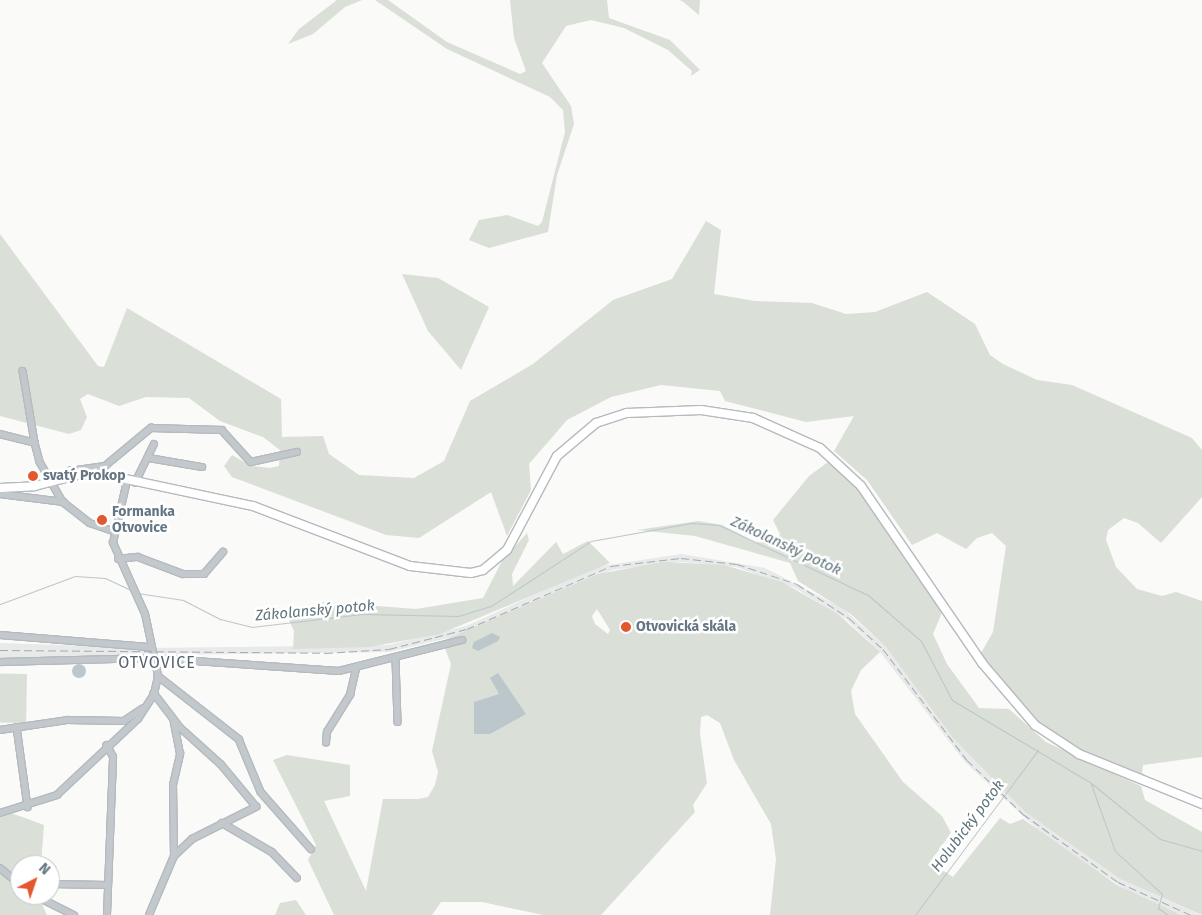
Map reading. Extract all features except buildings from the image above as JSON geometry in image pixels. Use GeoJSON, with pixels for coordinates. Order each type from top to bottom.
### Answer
{"type":"FeatureCollection","features":[{"type":"Feature","properties":{"kind":"main road"},"geometry":{"type":"LineString","coordinates":[[0,488],[55,481],[67,477],[100,474],[253,506],[410,566],[471,573],[483,570],[507,550],[558,456],[596,423],[627,413],[701,410],[753,418],[810,442],[856,480],[894,529],[982,663],[1041,730],[1080,754],[1202,804]]}},
{"type":"Feature","properties":{"kind":"street"},"geometry":{"type":"LineString","coordinates":[[23,371],[40,462],[55,481],[64,502],[90,523],[113,531]]}},
{"type":"Feature","properties":{"kind":"street"},"geometry":{"type":"LineString","coordinates":[[67,477],[70,471],[105,466],[151,428],[217,428],[231,435],[242,456],[251,462],[297,452]]}},
{"type":"Feature","properties":{"kind":"street"},"geometry":{"type":"LineString","coordinates":[[0,434],[36,443]]}},
{"type":"Feature","properties":{"kind":"street"},"geometry":{"type":"LineString","coordinates":[[0,813],[28,807],[57,795],[144,708],[154,694],[158,676],[149,647],[139,596],[118,559],[113,531],[131,482],[149,458],[154,444]]}},
{"type":"Feature","properties":{"kind":"street"},"geometry":{"type":"LineString","coordinates":[[149,458],[202,467]]}},
{"type":"Feature","properties":{"kind":"street"},"geometry":{"type":"LineString","coordinates":[[0,494],[64,502]]}},
{"type":"Feature","properties":{"kind":"street"},"geometry":{"type":"LineString","coordinates":[[118,559],[138,557],[182,574],[204,574],[223,552]]}},
{"type":"Feature","properties":{"kind":"street"},"geometry":{"type":"LineString","coordinates":[[0,635],[149,647]]}},
{"type":"Feature","properties":{"kind":"street"},"geometry":{"type":"LineString","coordinates":[[0,662],[152,658],[261,664],[292,671],[356,669],[462,640]]}},
{"type":"Feature","properties":{"kind":"street"},"geometry":{"type":"LineString","coordinates":[[396,659],[398,722]]}},
{"type":"Feature","properties":{"kind":"street"},"geometry":{"type":"LineString","coordinates":[[326,743],[327,732],[350,695],[356,669]]}},
{"type":"Feature","properties":{"kind":"street"},"geometry":{"type":"LineString","coordinates":[[158,676],[238,739],[262,792],[311,849]]}},
{"type":"Feature","properties":{"kind":"street"},"geometry":{"type":"LineString","coordinates":[[154,694],[174,721],[256,807],[249,814],[222,823],[174,856]]}},
{"type":"Feature","properties":{"kind":"street"},"geometry":{"type":"LineString","coordinates":[[0,730],[68,720],[124,720],[144,708]]}},
{"type":"Feature","properties":{"kind":"street"},"geometry":{"type":"LineString","coordinates":[[148,915],[174,856],[173,785],[180,754],[174,721]]}},
{"type":"Feature","properties":{"kind":"street"},"geometry":{"type":"LineString","coordinates":[[17,727],[28,807]]}},
{"type":"Feature","properties":{"kind":"street"},"geometry":{"type":"LineString","coordinates":[[107,746],[114,757],[107,915]]}},
{"type":"Feature","properties":{"kind":"street"},"geometry":{"type":"LineString","coordinates":[[222,823],[272,852],[297,878]]}},
{"type":"Feature","properties":{"kind":"street"},"geometry":{"type":"LineString","coordinates":[[0,868],[10,876]]}},
{"type":"Feature","properties":{"kind":"street"},"geometry":{"type":"LineString","coordinates":[[60,884],[107,885]]}},
{"type":"Feature","properties":{"kind":"street"},"geometry":{"type":"LineString","coordinates":[[54,905],[74,915]]}},
{"type":"Feature","properties":{"kind":"shaded area"},"geometry":{"type":"Polygon","coordinates":[[[337,0],[362,0],[345,7],[313,34],[288,44],[299,29],[337,0]]]}},
{"type":"Feature","properties":{"kind":"shaded area"},"geometry":{"type":"Polygon","coordinates":[[[375,0],[388,0],[447,42],[520,74],[526,71],[514,38],[510,0],[607,0],[609,18],[670,40],[700,70],[691,76],[692,71],[668,50],[624,28],[591,20],[566,26],[542,63],[571,106],[574,124],[557,175],[548,232],[489,248],[469,240],[479,220],[507,215],[538,226],[542,222],[565,132],[563,110],[550,97],[447,49],[375,0]]]}},
{"type":"Feature","properties":{"kind":"shaded area"},"geometry":{"type":"Polygon","coordinates":[[[679,0],[700,0],[699,15],[682,1],[679,0]]]}},
{"type":"Feature","properties":{"kind":"shaded area"},"geometry":{"type":"Polygon","coordinates":[[[706,221],[721,230],[714,294],[755,301],[812,303],[846,314],[875,312],[927,292],[975,324],[990,355],[1003,364],[1037,380],[1072,385],[1192,438],[1202,450],[1202,497],[1161,543],[1138,523],[1124,518],[1108,530],[1106,540],[1116,567],[1137,589],[1162,596],[1176,592],[1202,601],[1202,757],[1143,765],[1142,773],[1150,778],[1058,740],[1025,711],[981,653],[993,632],[1006,546],[992,533],[977,538],[966,549],[937,533],[912,545],[867,480],[834,451],[854,416],[806,422],[725,401],[720,391],[661,385],[611,397],[567,420],[529,464],[531,490],[507,536],[491,492],[419,538],[386,535],[232,477],[224,466],[232,455],[251,466],[270,468],[279,466],[280,450],[263,437],[220,421],[189,398],[146,397],[119,406],[88,394],[80,399],[87,417],[81,430],[69,434],[0,416],[0,234],[98,366],[104,367],[127,308],[281,399],[282,437],[323,436],[329,454],[359,475],[414,478],[444,461],[470,401],[533,364],[613,300],[672,279],[706,221]]]}},
{"type":"Feature","properties":{"kind":"shaded area"},"geometry":{"type":"Polygon","coordinates":[[[402,274],[438,278],[489,307],[461,370],[428,331],[402,274]]]}},
{"type":"Feature","properties":{"kind":"shaded area"},"geometry":{"type":"Polygon","coordinates":[[[828,462],[864,493],[943,610],[933,634],[947,664],[979,708],[1009,709],[1046,742],[1141,786],[1145,800],[1202,832],[1202,915],[1120,879],[1025,812],[953,738],[886,647],[852,615],[798,581],[790,563],[695,536],[637,530],[698,521],[722,525],[755,542],[777,543],[780,534],[773,520],[809,476],[828,462]]]}},
{"type":"Feature","properties":{"kind":"shaded area"},"geometry":{"type":"Polygon","coordinates":[[[527,533],[529,540],[512,574],[513,586],[556,542],[563,554],[588,541],[610,563],[440,634],[369,647],[293,649],[294,631],[288,618],[324,602],[416,609],[483,598],[502,561],[527,533]]]}},
{"type":"Feature","properties":{"kind":"shaded area"},"geometry":{"type":"Polygon","coordinates":[[[681,554],[765,568],[842,608],[886,647],[953,738],[1025,812],[1120,879],[1201,915],[1181,915],[1133,894],[1050,841],[965,762],[880,652],[847,620],[795,588],[736,567],[681,562],[612,570],[469,633],[389,652],[77,656],[0,667],[0,643],[147,648],[388,645],[466,626],[595,567],[681,554]]]}},
{"type":"Feature","properties":{"kind":"shaded area"},"geometry":{"type":"Polygon","coordinates":[[[663,562],[724,565],[782,582],[838,614],[880,652],[861,670],[851,691],[855,714],[903,782],[942,816],[951,833],[930,862],[953,877],[1000,818],[1010,824],[1023,819],[1117,885],[1181,915],[770,915],[776,859],[771,824],[734,760],[720,723],[707,715],[701,717],[700,734],[707,783],[693,805],[695,812],[601,915],[543,915],[482,902],[441,902],[432,915],[334,915],[308,860],[316,845],[273,760],[287,755],[350,765],[350,796],[324,801],[366,891],[383,799],[418,799],[428,797],[435,785],[438,772],[432,751],[451,664],[442,641],[598,574],[663,562]],[[597,609],[592,616],[595,624],[608,634],[610,630],[597,609]]]}},
{"type":"Feature","properties":{"kind":"shaded area"},"geometry":{"type":"Polygon","coordinates":[[[492,633],[500,637],[498,641],[478,651],[472,648],[474,642],[492,633]]]}},
{"type":"Feature","properties":{"kind":"shaded area"},"geometry":{"type":"Polygon","coordinates":[[[76,664],[82,664],[86,671],[82,678],[76,678],[72,674],[72,668],[76,664]]]}},
{"type":"Feature","properties":{"kind":"shaded area"},"geometry":{"type":"Polygon","coordinates":[[[498,673],[526,714],[490,734],[474,734],[474,702],[499,694],[490,678],[498,673]]]}},
{"type":"Feature","properties":{"kind":"shaded area"},"geometry":{"type":"Polygon","coordinates":[[[0,674],[27,674],[26,723],[0,723],[0,674]]]}},
{"type":"Feature","properties":{"kind":"shaded area"},"geometry":{"type":"Polygon","coordinates":[[[0,809],[44,825],[42,855],[10,855],[10,905],[42,905],[47,915],[0,915],[0,809]]]}},
{"type":"Feature","properties":{"kind":"shaded area"},"geometry":{"type":"Polygon","coordinates":[[[296,900],[306,915],[275,915],[280,903],[296,900]]]}},
{"type":"Feature","properties":{"kind":"waterway","name":"Zákolanský potok"},"geometry":{"type":"LineString","coordinates":[[137,593],[183,600],[220,619],[251,627],[362,614],[458,616],[491,606],[591,541],[691,523],[719,525],[868,595],[921,641],[952,700],[1091,783],[1160,839],[1202,851]]}},
{"type":"Feature","properties":{"kind":"waterway","name":"Zákolanský potok"},"geometry":{"type":"LineString","coordinates":[[0,604],[75,576],[105,578],[131,590]]}},
{"type":"Feature","properties":{"kind":"waterway","name":"Holubický potok"},"geometry":{"type":"LineString","coordinates":[[915,915],[1038,750]]}},
{"type":"Feature","properties":{"kind":"waterway"},"geometry":{"type":"LineString","coordinates":[[1091,784],[1115,851],[1162,894],[1158,908],[1168,915]]}},
{"type":"Feature","properties":{"kind":"railway"},"geometry":{"type":"LineString","coordinates":[[0,650],[325,653],[389,649],[467,629],[611,566],[681,558],[737,564],[797,584],[849,618],[883,649],[967,760],[1023,814],[1118,882],[1191,915]]}},
{"type":"Feature","properties":{"kind":"place","name":"svatý Prokop"},"geometry":{"type":"Point","coordinates":[33,476]}},
{"type":"Feature","properties":{"kind":"place","name":"Formanka Otvovice"},"geometry":{"type":"Point","coordinates":[102,520]}},
{"type":"Feature","properties":{"kind":"place","name":"Otvovická skála"},"geometry":{"type":"Point","coordinates":[626,627]}},
{"type":"Feature","properties":{"kind":"district","name":"OTVOVICE"},"geometry":{"type":"Point","coordinates":[157,663]}}]}
